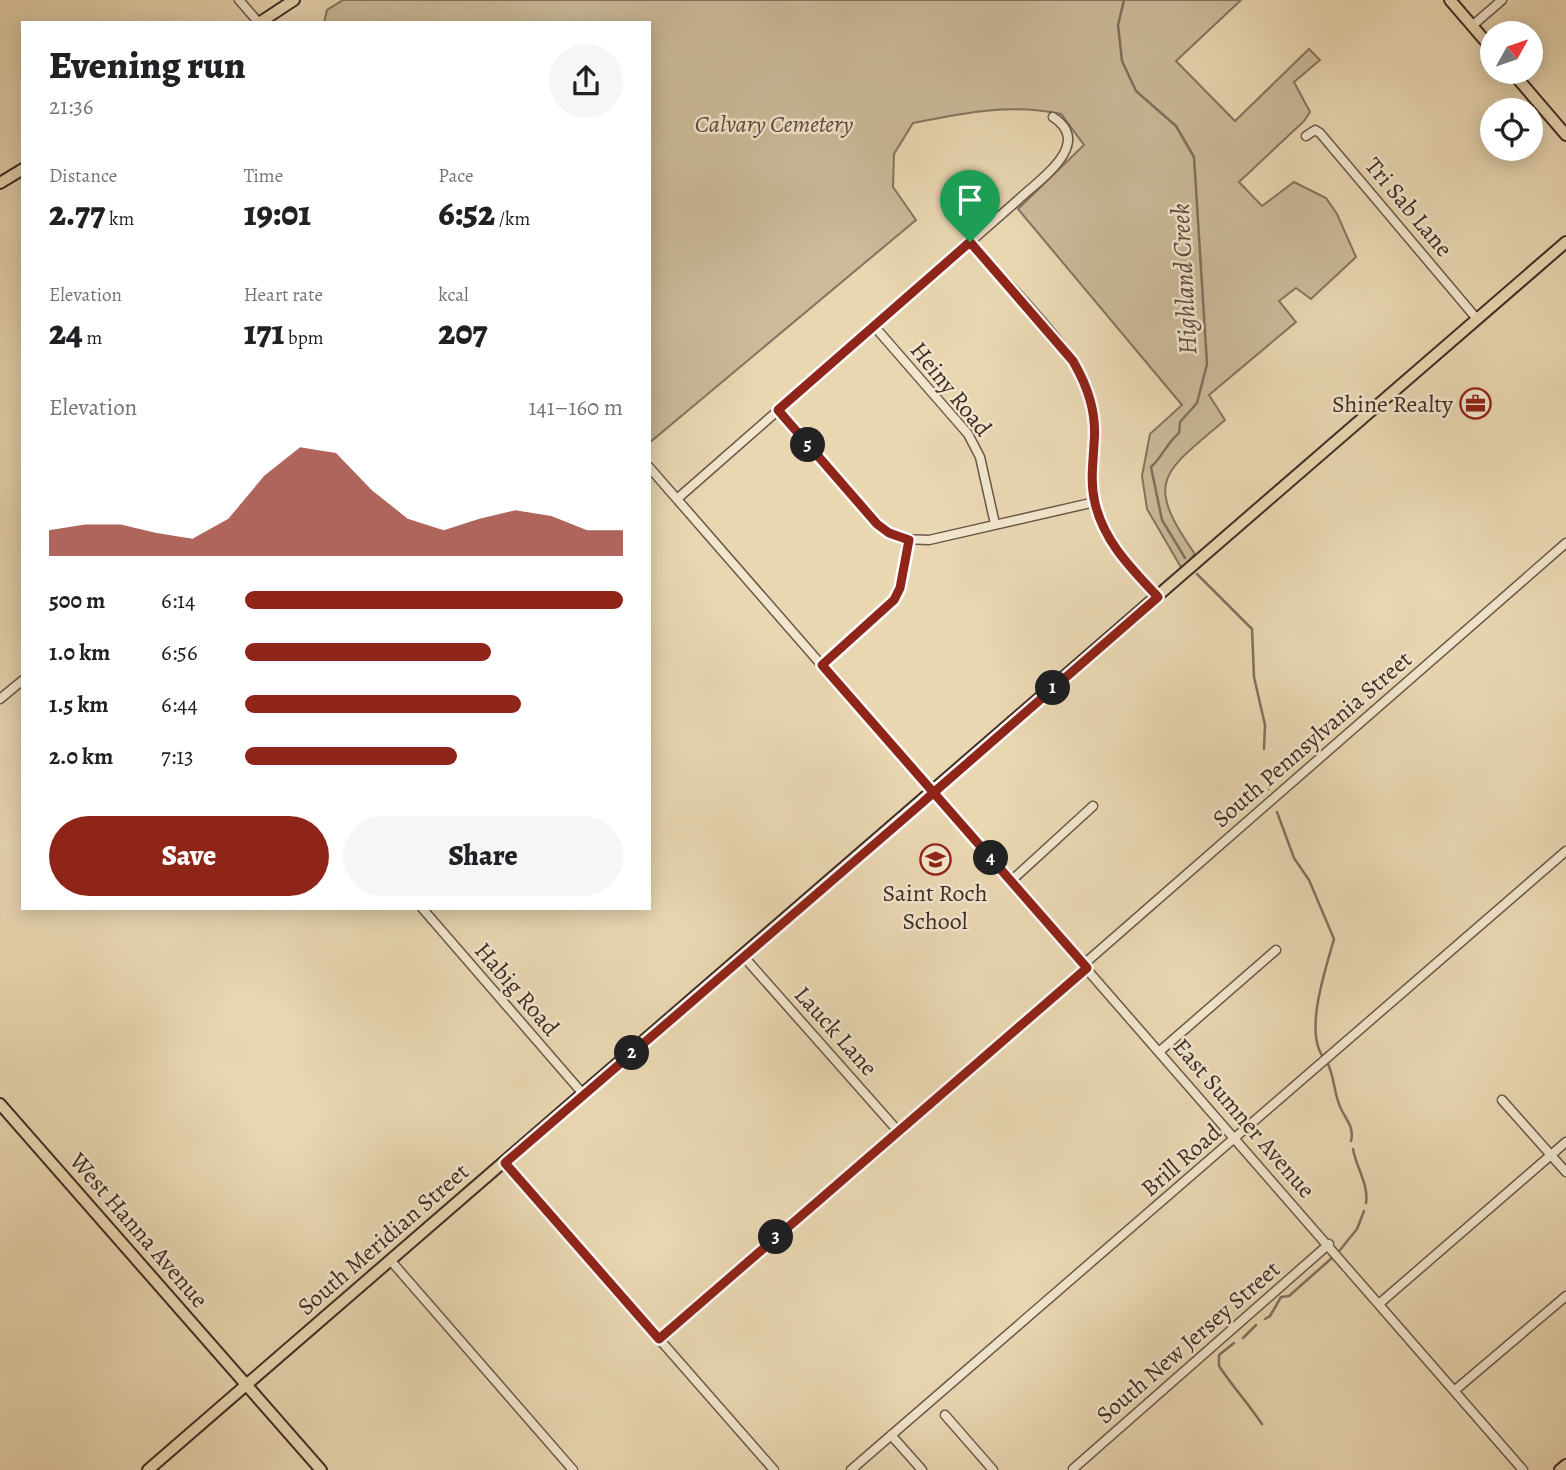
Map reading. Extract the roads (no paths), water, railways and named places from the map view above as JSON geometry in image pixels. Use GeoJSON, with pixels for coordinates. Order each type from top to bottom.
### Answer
{"type":"FeatureCollection","features":[{"type":"Feature","properties":{"kind":"main road"},"geometry":{"type":"LineString","coordinates":[[262,21],[294,0]]}},
{"type":"Feature","properties":{"kind":"main road"},"geometry":{"type":"LineString","coordinates":[[1450,0],[1480,35]]}},
{"type":"Feature","properties":{"kind":"main road"},"geometry":{"type":"LineString","coordinates":[[1522,84],[1566,135]]}},
{"type":"Feature","properties":{"kind":"main road"},"geometry":{"type":"LineString","coordinates":[[0,183],[21,170]]}},
{"type":"Feature","properties":{"kind":"main road","name":"South Meridian Street"},"geometry":{"type":"LineString","coordinates":[[148,1470],[744,957],[1566,242]]}},
{"type":"Feature","properties":{"kind":"main road","name":"West Hanna Avenue"},"geometry":{"type":"LineString","coordinates":[[0,1104],[320,1470]]}},
{"type":"Feature","properties":{"kind":"main road"},"geometry":{"type":"LineString","coordinates":[[1560,1470],[1566,1465]]}},
{"type":"Feature","properties":{"kind":"street"},"geometry":{"type":"LineString","coordinates":[[239,0],[257,21]]}},
{"type":"Feature","properties":{"kind":"street"},"geometry":{"type":"LineString","coordinates":[[1472,26],[1502,0]]}},
{"type":"Feature","properties":{"kind":"street"},"geometry":{"type":"LineString","coordinates":[[677,499],[1018,201],[1068,150],[1069,132],[1053,117]]}},
{"type":"Feature","properties":{"kind":"street","name":"Tri Sab Lane"},"geometry":{"type":"LineString","coordinates":[[1307,136],[1315,130],[1320,133],[1478,319]]}},
{"type":"Feature","properties":{"kind":"street"},"geometry":{"type":"LineString","coordinates":[[970,242],[1073,361],[1084,379],[1095,422],[1092,482],[1104,529],[1116,550],[1158,597]]}},
{"type":"Feature","properties":{"kind":"street","name":"Heiny Road"},"geometry":{"type":"LineString","coordinates":[[874,326],[968,434],[980,457],[995,524]]}},
{"type":"Feature","properties":{"kind":"street"},"geometry":{"type":"LineString","coordinates":[[778,410],[877,524],[889,533],[909,540],[929,540],[1095,502]]}},
{"type":"Feature","properties":{"kind":"street","name":"East Sumner Avenue"},"geometry":{"type":"LineString","coordinates":[[651,469],[932,794],[1329,1244],[1523,1470]]}},
{"type":"Feature","properties":{"kind":"street"},"geometry":{"type":"LineString","coordinates":[[822,665],[894,600],[900,588],[909,540]]}},
{"type":"Feature","properties":{"kind":"street","name":"South Pennsylvania Street"},"geometry":{"type":"LineString","coordinates":[[659,1339],[1566,543]]}},
{"type":"Feature","properties":{"kind":"street"},"geometry":{"type":"LineString","coordinates":[[0,699],[21,682]]}},
{"type":"Feature","properties":{"kind":"street"},"geometry":{"type":"LineString","coordinates":[[1011,881],[1093,806]]}},
{"type":"Feature","properties":{"kind":"street","name":"Brill Road"},"geometry":{"type":"LineString","coordinates":[[850,1470],[1566,851]]}},
{"type":"Feature","properties":{"kind":"street","name":"Habig Road"},"geometry":{"type":"LineString","coordinates":[[424,910],[584,1094]]}},
{"type":"Feature","properties":{"kind":"street"},"geometry":{"type":"LineString","coordinates":[[1160,1051],[1276,950]]}},
{"type":"Feature","properties":{"kind":"street","name":"Lauck Lane"},"geometry":{"type":"LineString","coordinates":[[744,957],[898,1131]]}},
{"type":"Feature","properties":{"kind":"street"},"geometry":{"type":"LineString","coordinates":[[1502,1100],[1566,1172]]}},
{"type":"Feature","properties":{"kind":"street"},"geometry":{"type":"LineString","coordinates":[[1380,1303],[1566,1142]]}},
{"type":"Feature","properties":{"kind":"street"},"geometry":{"type":"LineString","coordinates":[[505,1163],[774,1470]]}},
{"type":"Feature","properties":{"kind":"street","name":"South New Jersey Street"},"geometry":{"type":"LineString","coordinates":[[1073,1469],[1329,1244]]}},
{"type":"Feature","properties":{"kind":"street"},"geometry":{"type":"LineString","coordinates":[[391,1261],[573,1470]]}},
{"type":"Feature","properties":{"kind":"street"},"geometry":{"type":"LineString","coordinates":[[1454,1391],[1566,1296]]}},
{"type":"Feature","properties":{"kind":"street"},"geometry":{"type":"LineString","coordinates":[[945,1415],[993,1470]]}},
{"type":"Feature","properties":{"kind":"street"},"geometry":{"type":"LineString","coordinates":[[891,1435],[922,1470]]}},
{"type":"Feature","properties":{"kind":"waterway","name":"Highland Creek"},"geometry":{"type":"LineString","coordinates":[[1124,0],[1118,25],[1122,61],[1136,91],[1176,126],[1194,157],[1207,364],[1197,403],[1180,422],[1179,433],[1151,467],[1162,520],[1185,558]]}},
{"type":"Feature","properties":{"kind":"waterway","name":"Highland Creek"},"geometry":{"type":"LineString","coordinates":[[1197,574],[1252,629],[1254,677],[1265,725],[1264,749]]}},
{"type":"Feature","properties":{"kind":"waterway","name":"Highland Creek"},"geometry":{"type":"LineString","coordinates":[[1266,769],[1269,789]]}},
{"type":"Feature","properties":{"kind":"waterway","name":"Highland Creek"},"geometry":{"type":"LineString","coordinates":[[1277,812],[1294,858],[1309,880],[1334,939],[1316,1016],[1318,1046],[1323,1057]]}},
{"type":"Feature","properties":{"kind":"waterway","name":"Highland Creek"},"geometry":{"type":"LineString","coordinates":[[1328,1064],[1339,1104],[1350,1126],[1351,1141]]}},
{"type":"Feature","properties":{"kind":"waterway","name":"Highland Creek"},"geometry":{"type":"LineString","coordinates":[[1353,1149],[1366,1190],[1366,1203]]}},
{"type":"Feature","properties":{"kind":"waterway","name":"Highland Creek"},"geometry":{"type":"LineString","coordinates":[[1340,1250],[1357,1229],[1364,1211]]}},
{"type":"Feature","properties":{"kind":"waterway","name":"Highland Creek"},"geometry":{"type":"LineString","coordinates":[[1265,1319],[1270,1316],[1281,1297],[1289,1296],[1333,1257]]}},
{"type":"Feature","properties":{"kind":"waterway","name":"Highland Creek"},"geometry":{"type":"LineString","coordinates":[[1243,1338],[1256,1325]]}},
{"type":"Feature","properties":{"kind":"waterway","name":"Highland Creek"},"geometry":{"type":"LineString","coordinates":[[1234,1343],[1219,1355],[1219,1366],[1262,1424]]}},
{"type":"Feature","properties":{"kind":"place","name":"Shine Realty"},"geometry":{"type":"Point","coordinates":[1476,404]}},
{"type":"Feature","properties":{"kind":"place","name":"Saint Roch School"},"geometry":{"type":"Point","coordinates":[935,859]}},
{"type":"Feature","properties":{"kind":"park label","name":"Calvary Cemetery"},"geometry":{"type":"Point","coordinates":[774,124]}}]}
